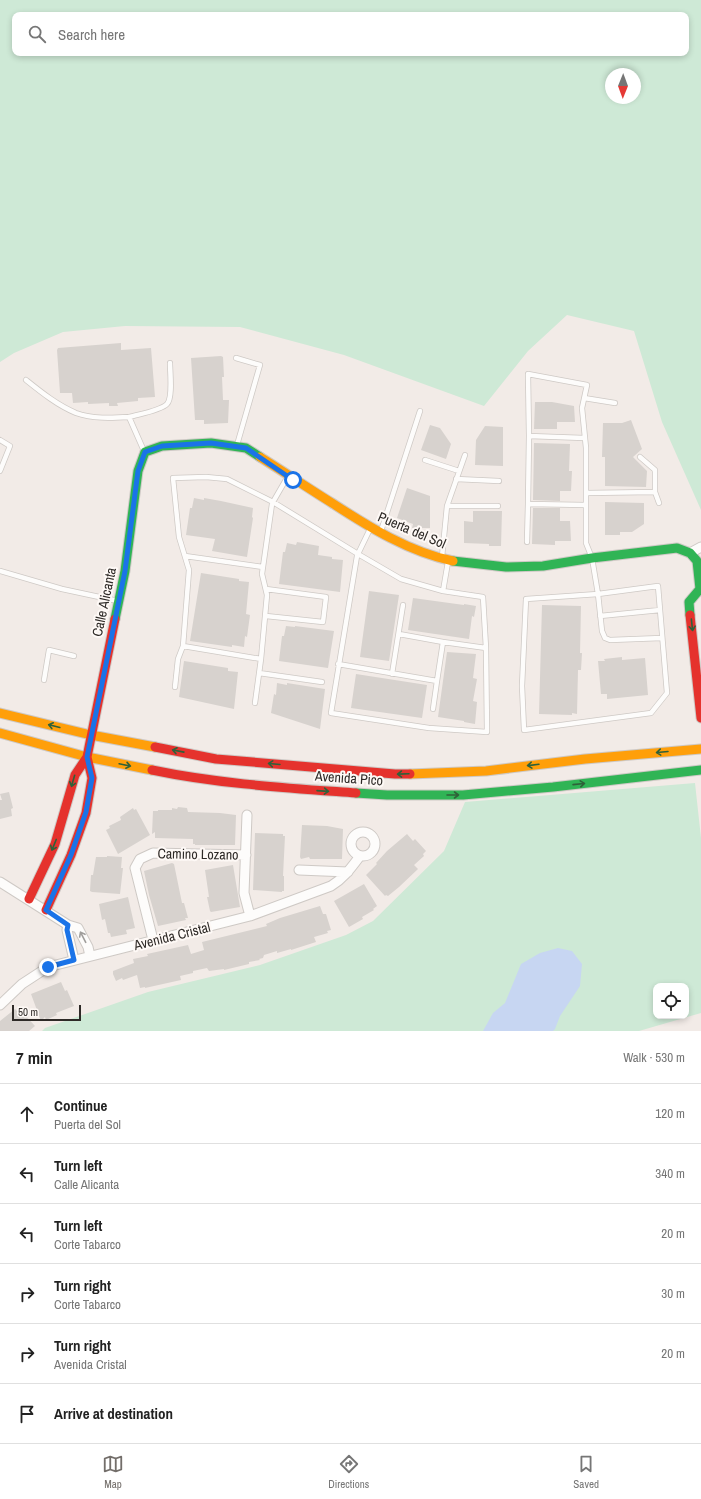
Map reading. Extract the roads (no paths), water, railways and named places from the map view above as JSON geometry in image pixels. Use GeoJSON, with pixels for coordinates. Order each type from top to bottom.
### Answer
{"type":"FeatureCollection","features":[{"type":"Feature","properties":{"kind":"main road","name":"Puerta del Sol"},"geometry":{"type":"LineString","coordinates":[[145,452],[162,446],[211,443],[246,448],[371,528],[406,545],[445,560],[462,563],[514,567],[543,566],[592,558],[677,548],[690,553]]}},
{"type":"Feature","properties":{"kind":"main road","name":"Calle Alicanta"},"geometry":{"type":"LineString","coordinates":[[29,899],[55,844],[75,775],[87,757],[125,571],[138,471],[145,452]]}},
{"type":"Feature","properties":{"kind":"main road"},"geometry":{"type":"LineString","coordinates":[[690,553],[697,561],[700,590],[690,602],[701,718]]}},
{"type":"Feature","properties":{"kind":"main road","name":"Avenida Pico"},"geometry":{"type":"LineString","coordinates":[[0,713],[91,735],[216,759],[394,774],[486,770],[585,759],[701,749]]}},
{"type":"Feature","properties":{"kind":"main road","name":"Avenida Pico"},"geometry":{"type":"LineString","coordinates":[[0,733],[87,757],[180,776],[286,788],[387,795],[463,795],[553,787],[701,770]]}},
{"type":"Feature","properties":{"kind":"main road","name":"Calle Alicanta"},"geometry":{"type":"LineString","coordinates":[[46,910],[71,855],[86,812],[92,778],[87,757]]}},
{"type":"Feature","properties":{"kind":"street"},"geometry":{"type":"LineString","coordinates":[[690,553],[701,547]]}},
{"type":"Feature","properties":{"kind":"street"},"geometry":{"type":"LineString","coordinates":[[247,815],[244,893],[250,916]]}},
{"type":"Feature","properties":{"kind":"street","name":"Camino Lozano"},"geometry":{"type":"LineString","coordinates":[[153,940],[136,868],[140,859],[153,853],[246,855]]}},
{"type":"Feature","properties":{"kind":"street","name":"Avenida Cristal"},"geometry":{"type":"LineString","coordinates":[[0,1005],[22,984],[48,967],[250,916],[331,886],[348,872],[360,856]]}},
{"type":"Feature","properties":{"kind":"street"},"geometry":{"type":"LineString","coordinates":[[299,870],[348,872]]}},
{"type":"Feature","properties":{"kind":"street"},"geometry":{"type":"LineString","coordinates":[[0,882],[68,925],[78,928],[88,947],[90,956]]}},
{"type":"Feature","properties":{"kind":"street"},"geometry":{"type":"LineString","coordinates":[[68,925],[67,930],[74,960]]}},
{"type":"Feature","properties":{"kind":"lane"},"geometry":{"type":"LineString","coordinates":[[236,358],[260,365],[236,447]]}},
{"type":"Feature","properties":{"kind":"lane"},"geometry":{"type":"LineString","coordinates":[[26,380],[45,395],[76,413],[105,418],[129,417],[155,410],[167,404],[170,398],[170,363]]}},
{"type":"Feature","properties":{"kind":"lane"},"geometry":{"type":"LineString","coordinates":[[527,542],[529,436],[528,374],[586,385],[582,408],[586,448],[586,543],[592,558],[602,631],[606,638],[610,640],[662,638]]}},
{"type":"Feature","properties":{"kind":"lane"},"geometry":{"type":"LineString","coordinates":[[584,398],[615,403]]}},
{"type":"Feature","properties":{"kind":"lane"},"geometry":{"type":"LineString","coordinates":[[381,533],[420,411]]}},
{"type":"Feature","properties":{"kind":"lane"},"geometry":{"type":"LineString","coordinates":[[129,417],[145,452]]}},
{"type":"Feature","properties":{"kind":"lane"},"geometry":{"type":"LineString","coordinates":[[529,436],[584,438]]}},
{"type":"Feature","properties":{"kind":"lane"},"geometry":{"type":"LineString","coordinates":[[0,440],[10,446],[0,471]]}},
{"type":"Feature","properties":{"kind":"lane"},"geometry":{"type":"LineString","coordinates":[[443,591],[447,506],[464,455]]}},
{"type":"Feature","properties":{"kind":"lane"},"geometry":{"type":"LineString","coordinates":[[640,457],[655,470],[655,492],[659,503]]}},
{"type":"Feature","properties":{"kind":"lane"},"geometry":{"type":"LineString","coordinates":[[425,460],[459,471]]}},
{"type":"Feature","properties":{"kind":"lane"},"geometry":{"type":"LineString","coordinates":[[255,703],[266,616],[267,595],[262,574],[263,567],[273,502],[288,476]]}},
{"type":"Feature","properties":{"kind":"lane"},"geometry":{"type":"LineString","coordinates":[[175,687],[178,659],[183,646],[189,570],[179,537],[173,478],[206,477],[227,479],[273,502],[358,554],[401,579],[443,591],[483,597],[486,648],[487,732],[429,728],[331,713],[338,664],[358,554],[371,528]]}},
{"type":"Feature","properties":{"kind":"lane"},"geometry":{"type":"LineString","coordinates":[[456,479],[499,481]]}},
{"type":"Feature","properties":{"kind":"lane"},"geometry":{"type":"LineString","coordinates":[[586,493],[655,492]]}},
{"type":"Feature","properties":{"kind":"lane"},"geometry":{"type":"LineString","coordinates":[[528,504],[586,505]]}},
{"type":"Feature","properties":{"kind":"lane"},"geometry":{"type":"LineString","coordinates":[[447,506],[498,506]]}},
{"type":"Feature","properties":{"kind":"lane"},"geometry":{"type":"LineString","coordinates":[[185,556],[263,567]]}},
{"type":"Feature","properties":{"kind":"lane"},"geometry":{"type":"LineString","coordinates":[[0,571],[31,581],[118,601]]}},
{"type":"Feature","properties":{"kind":"lane"},"geometry":{"type":"LineString","coordinates":[[658,586],[667,693],[651,713],[524,730],[522,686],[526,599],[598,594],[658,586]]}},
{"type":"Feature","properties":{"kind":"lane"},"geometry":{"type":"LineString","coordinates":[[266,589],[326,597],[323,622],[266,616]]}},
{"type":"Feature","properties":{"kind":"lane"},"geometry":{"type":"LineString","coordinates":[[392,674],[403,605]]}},
{"type":"Feature","properties":{"kind":"lane"},"geometry":{"type":"LineString","coordinates":[[600,616],[660,610]]}},
{"type":"Feature","properties":{"kind":"lane"},"geometry":{"type":"LineString","coordinates":[[398,634],[486,648]]}},
{"type":"Feature","properties":{"kind":"lane"},"geometry":{"type":"LineString","coordinates":[[432,709],[443,642]]}},
{"type":"Feature","properties":{"kind":"lane"},"geometry":{"type":"LineString","coordinates":[[183,646],[261,659]]}},
{"type":"Feature","properties":{"kind":"lane"},"geometry":{"type":"LineString","coordinates":[[44,680],[49,650],[74,656]]}},
{"type":"Feature","properties":{"kind":"lane"},"geometry":{"type":"LineString","coordinates":[[338,664],[437,681]]}},
{"type":"Feature","properties":{"kind":"lane"},"geometry":{"type":"LineString","coordinates":[[259,673],[322,682]]}},
{"type":"Feature","properties":{"kind":"water"},"geometry":{"type":"Polygon","coordinates":[[[558,948],[572,951],[582,964],[580,986],[560,1016],[555,1029],[553,1031],[483,1031],[493,1013],[505,1003],[521,964],[540,953],[558,948]]]}}]}
